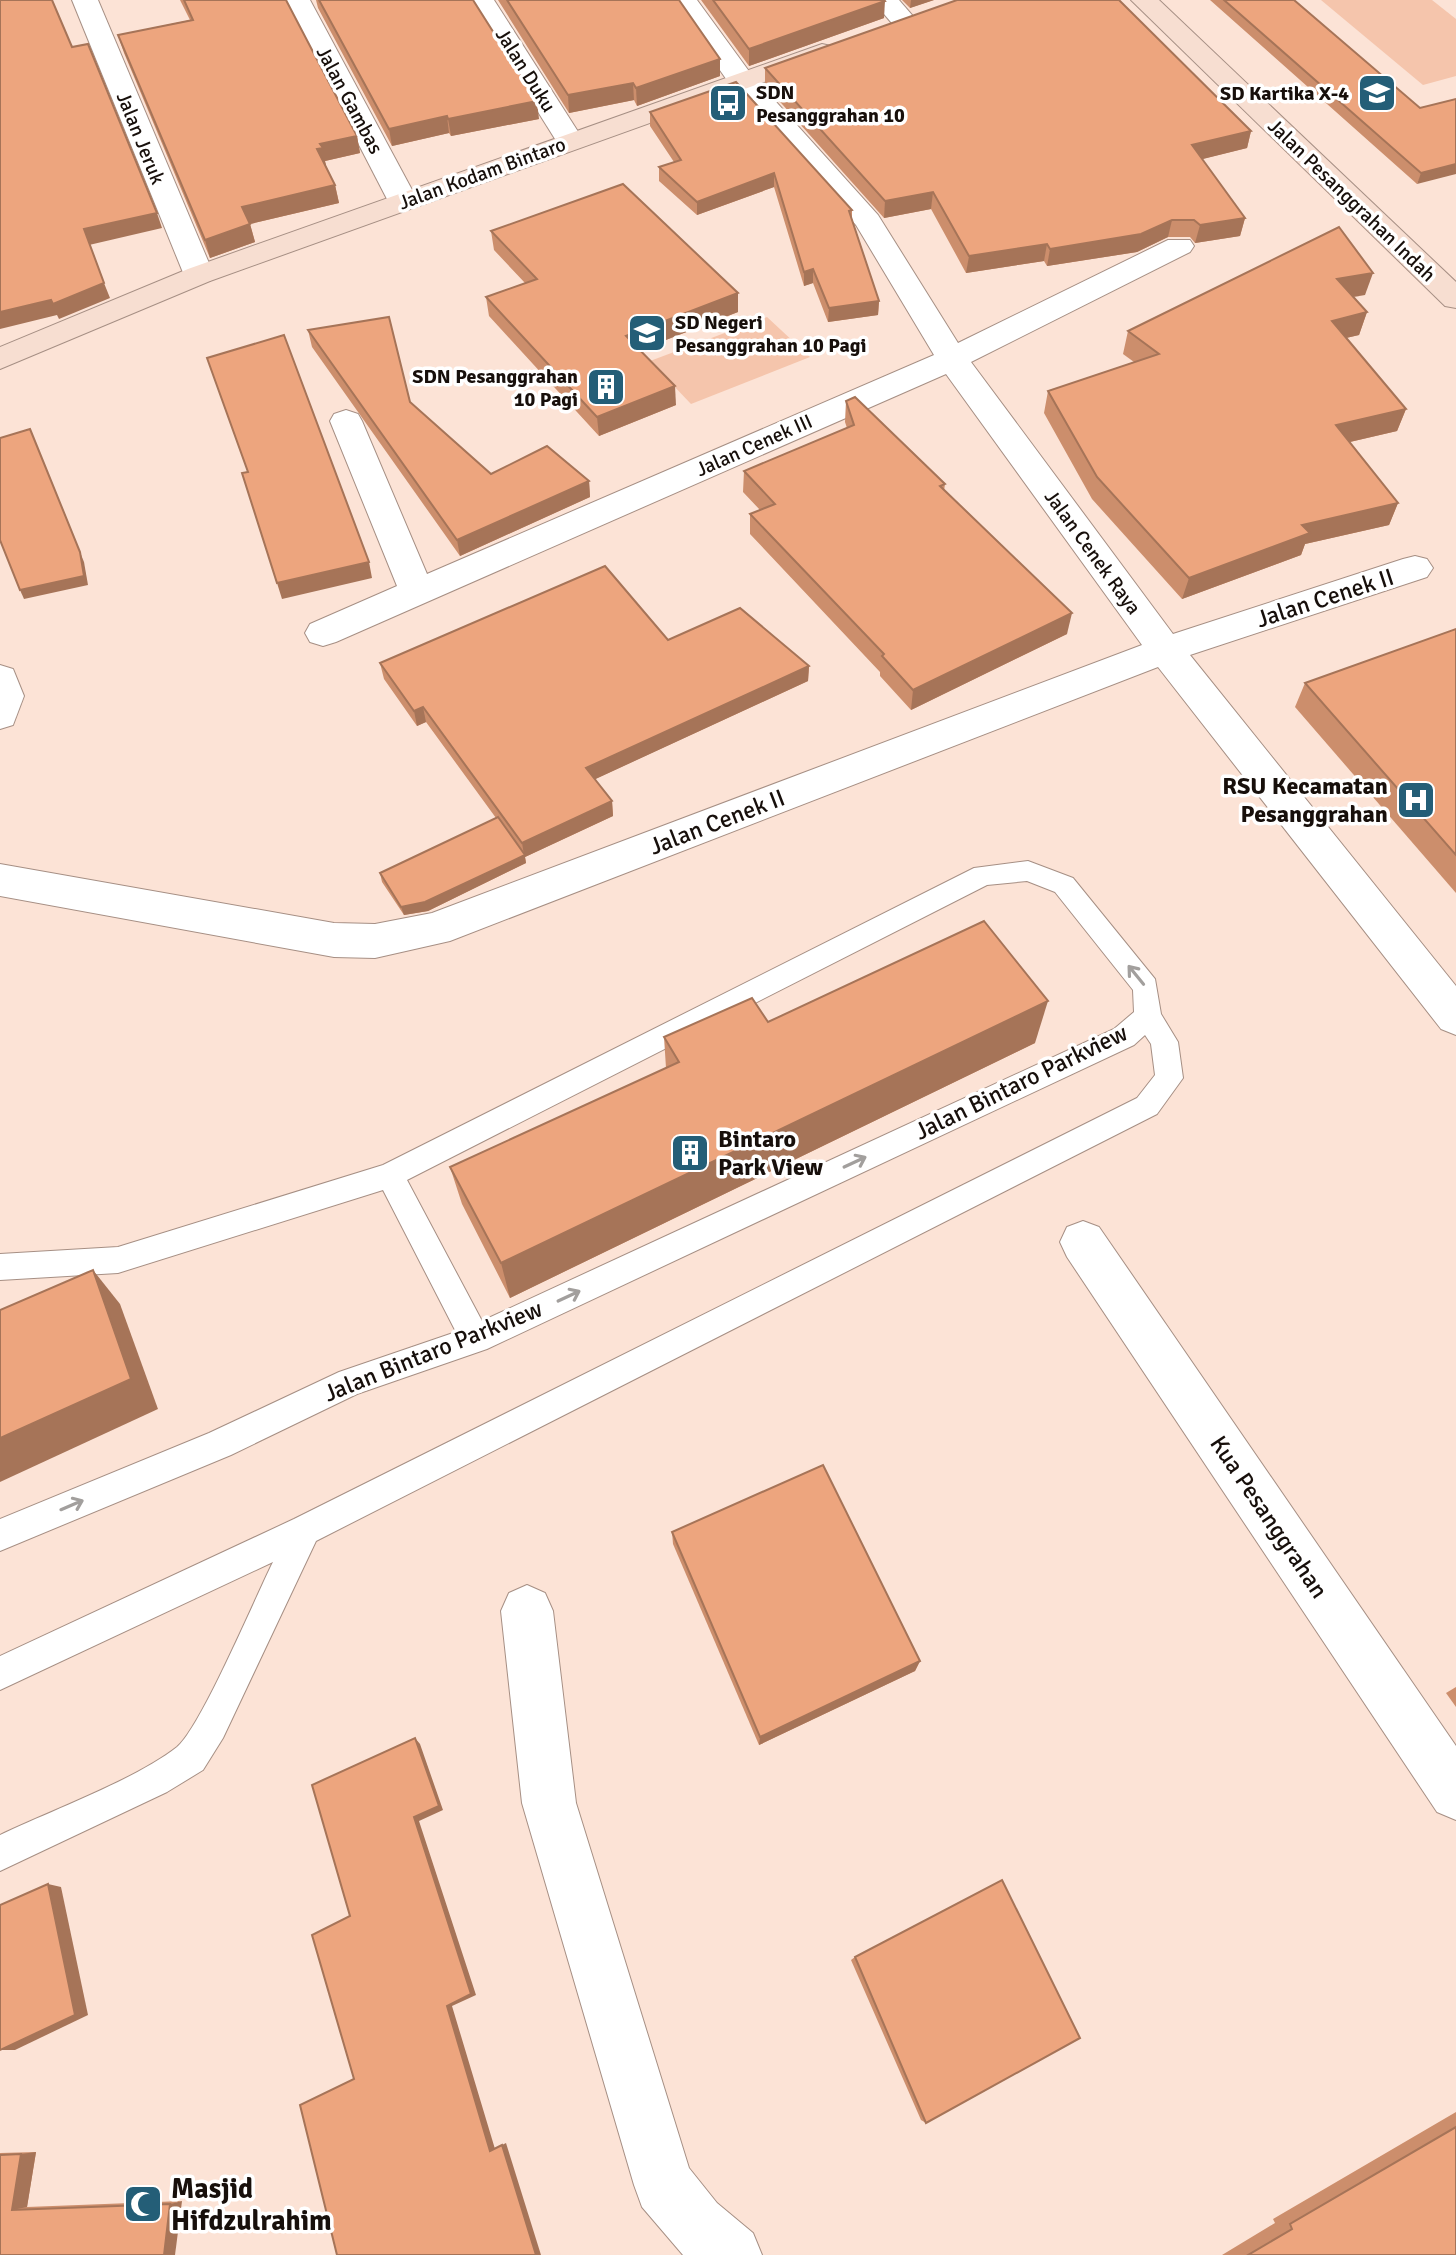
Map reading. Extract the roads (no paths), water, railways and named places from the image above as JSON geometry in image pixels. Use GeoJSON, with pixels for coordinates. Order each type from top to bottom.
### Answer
{"type":"FeatureCollection","features":[{"type":"Feature","properties":{"kind":"street","name":"Jalan Jeruk"},"geometry":{"type":"LineString","coordinates":[[85,0],[199,275]]}},
{"type":"Feature","properties":{"kind":"street","name":"Jalan Gambas"},"geometry":{"type":"LineString","coordinates":[[297,0],[403,201]]}},
{"type":"Feature","properties":{"kind":"street","name":"Jalan Duku"},"geometry":{"type":"LineString","coordinates":[[481,0],[570,141]]}},
{"type":"Feature","properties":{"kind":"street","name":"Jalan Cenek Raya"},"geometry":{"type":"LineString","coordinates":[[684,0],[741,80],[868,221],[952,359],[1165,650],[1456,1017]]}},
{"type":"Feature","properties":{"kind":"street"},"geometry":{"type":"LineString","coordinates":[[875,33],[918,18],[885,0]]}},
{"type":"Feature","properties":{"kind":"street","name":"Jalan Pesanggrahan Indah"},"geometry":{"type":"LineString","coordinates":[[1144,0],[1456,299]]}},
{"type":"Feature","properties":{"kind":"street","name":"Jalan Kodam Bintaro"},"geometry":{"type":"LineString","coordinates":[[0,359],[199,275],[845,43]]}},
{"type":"Feature","properties":{"kind":"street","name":"Jalan Cenek III"},"geometry":{"type":"LineString","coordinates":[[323,633],[952,359],[1179,246]]}},
{"type":"Feature","properties":{"kind":"street"},"geometry":{"type":"LineString","coordinates":[[346,421],[417,592]]}},
{"type":"Feature","properties":{"kind":"street","name":"Jalan Cenek II"},"geometry":{"type":"LineString","coordinates":[[0,880],[334,940],[375,941],[436,929],[1165,650],[1415,568]]}},
{"type":"Feature","properties":{"kind":"street"},"geometry":{"type":"LineString","coordinates":[[0,678],[5,696],[0,715]]}},
{"type":"Feature","properties":{"kind":"street","name":"Kua Pesanggrahan"},"geometry":{"type":"LineString","coordinates":[[1083,1242],[1456,1793]]}},
{"type":"Feature","properties":{"kind":"street"},"geometry":{"type":"LineString","coordinates":[[527,1611],[549,1803],[664,2185],[695,2225],[731,2255]]}},
{"type":"Feature","properties":{"kind":"lane","name":"Jalan Bintaro Parkview"},"geometry":{"type":"LineString","coordinates":[[0,1267],[118,1260],[390,1175],[983,875],[1028,871],[1064,885],[1146,987],[1148,1016],[1124,1037],[476,1339],[350,1382],[220,1444],[0,1535]]}},
{"type":"Feature","properties":{"kind":"lane"},"geometry":{"type":"LineString","coordinates":[[0,1673],[305,1530],[1147,1106],[1169,1078],[1164,1042],[1148,1016]]}},
{"type":"Feature","properties":{"kind":"lane"},"geometry":{"type":"LineString","coordinates":[[390,1175],[476,1339]]}},
{"type":"Feature","properties":{"kind":"lane"},"geometry":{"type":"LineString","coordinates":[[0,1853],[155,1780],[191,1758],[211,1726],[305,1530]]}},
{"type":"Feature","properties":{"kind":"place","name":"SD Kartika X-4"},"geometry":{"type":"Point","coordinates":[1377,93]}},
{"type":"Feature","properties":{"kind":"place","name":"SDN Pesanggrahan 10"},"geometry":{"type":"Point","coordinates":[728,103]}},
{"type":"Feature","properties":{"kind":"place","name":"SD Negeri Pesanggrahan 10 Pagi"},"geometry":{"type":"Point","coordinates":[647,333]}},
{"type":"Feature","properties":{"kind":"place","name":"SDN Pesanggrahan 10 Pagi"},"geometry":{"type":"Point","coordinates":[606,387]}},
{"type":"Feature","properties":{"kind":"place","name":"RSU Kecamatan Pesanggrahan"},"geometry":{"type":"Point","coordinates":[1416,800]}},
{"type":"Feature","properties":{"kind":"place","name":"Bintaro Park View"},"geometry":{"type":"Point","coordinates":[690,1153]}},
{"type":"Feature","properties":{"kind":"place","name":"Masjid Hifdzulrahim"},"geometry":{"type":"Point","coordinates":[143,2204]}}]}
